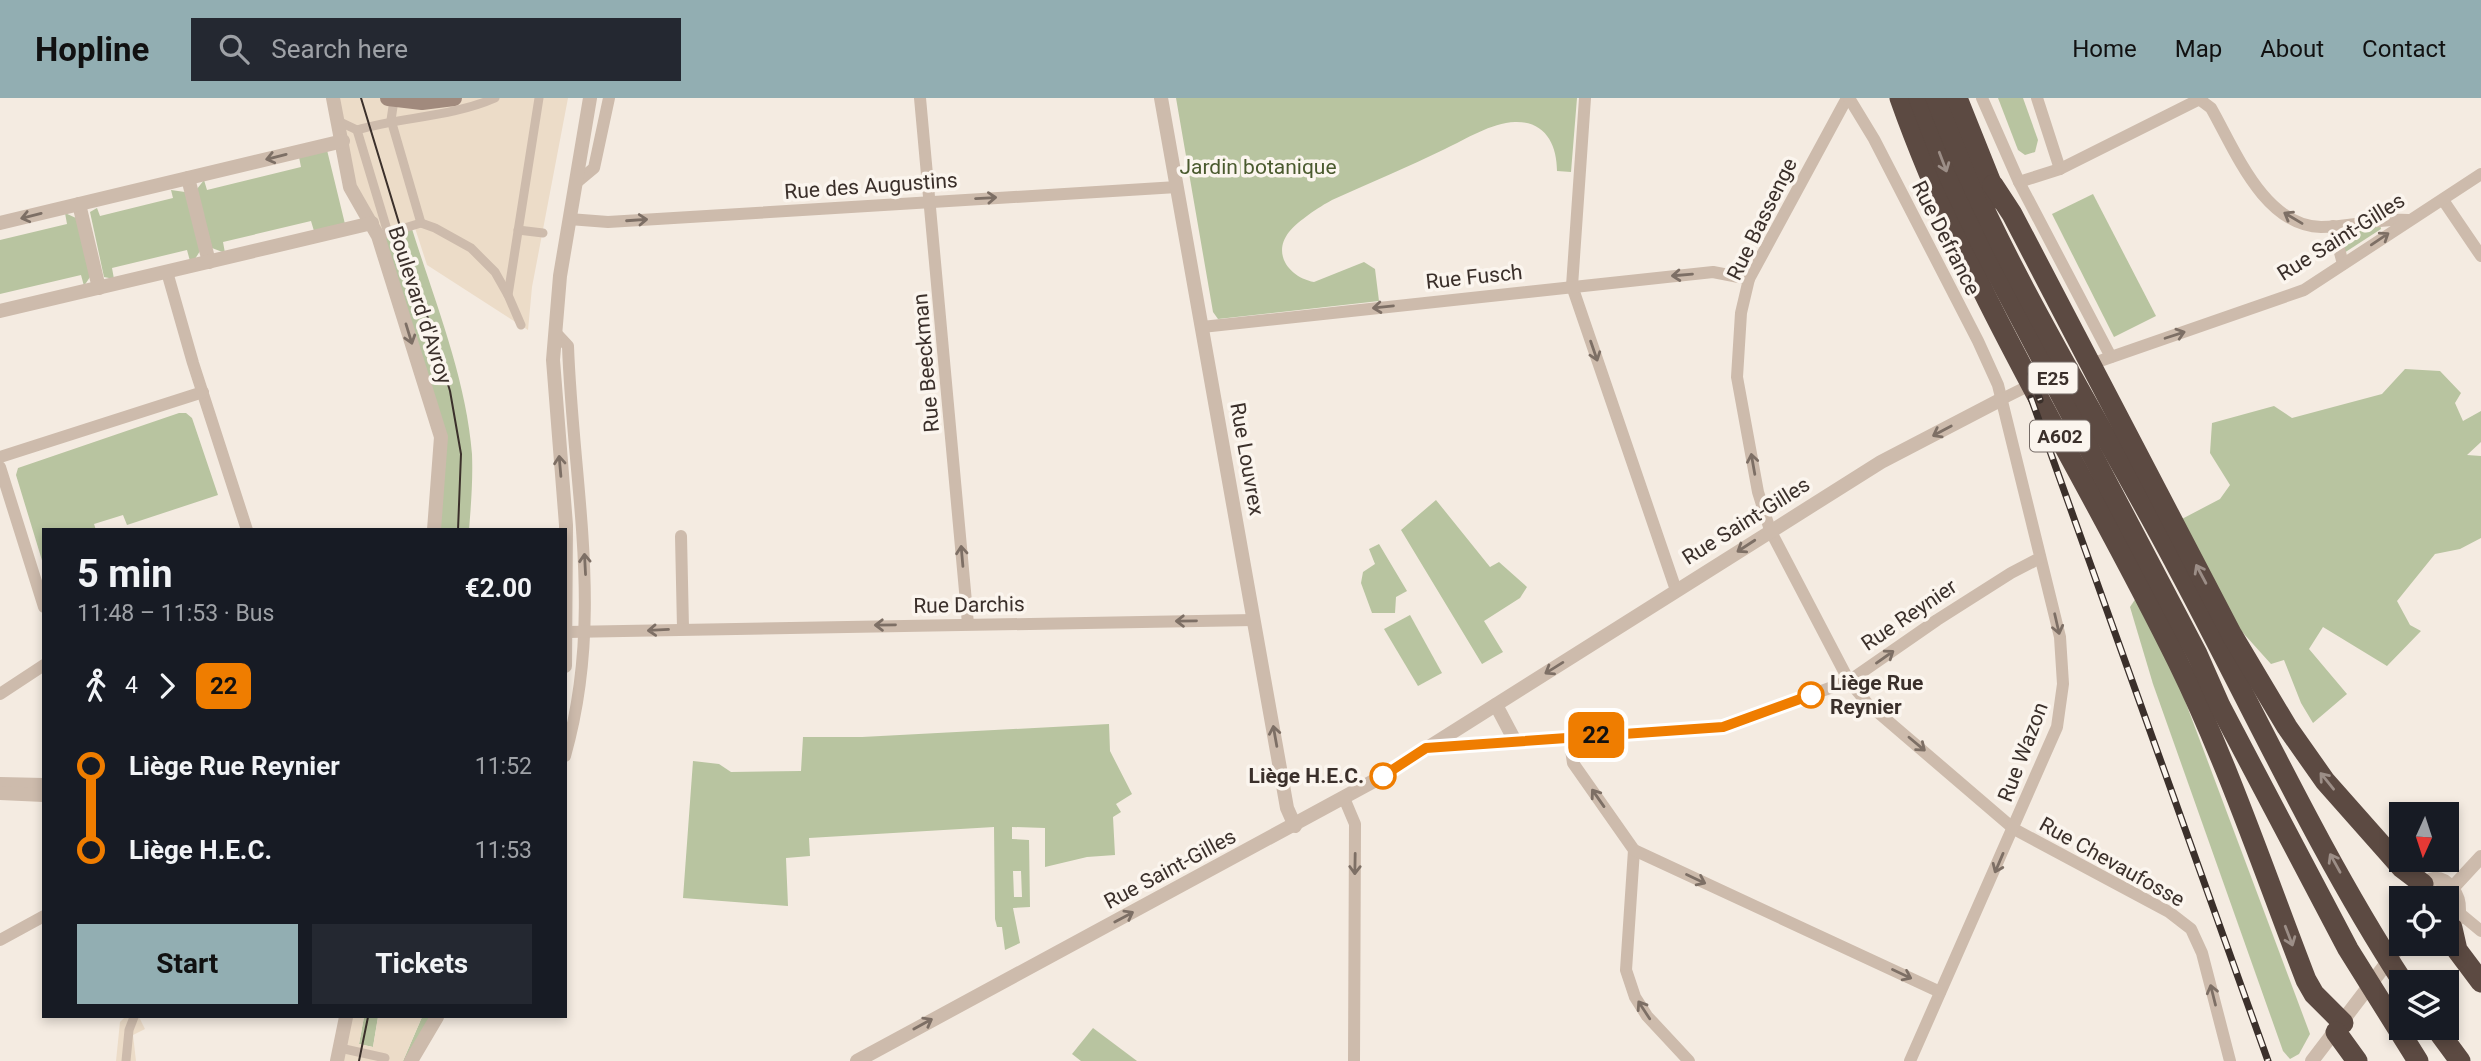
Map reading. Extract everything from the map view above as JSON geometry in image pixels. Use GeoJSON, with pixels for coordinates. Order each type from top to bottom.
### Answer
{"type":"FeatureCollection","features":[{"type":"Feature","properties":{"kind":"highway","name":"A602"},"geometry":{"type":"LineString","coordinates":[[1900,98],[1942,208],[2187,659],[2222,763],[2306,980],[2340,1027],[2357,1061]]}},
{"type":"Feature","properties":{"kind":"highway","name":"E25"},"geometry":{"type":"LineString","coordinates":[[1919,98],[1949,176],[1980,241],[2187,659],[2220,706],[2348,949],[2418,1061]]}},
{"type":"Feature","properties":{"kind":"highway","name":"E25"},"geometry":{"type":"LineString","coordinates":[[1936,98],[1993,225],[2130,485],[2225,639],[2368,923],[2396,970]]}},
{"type":"Feature","properties":{"kind":"highway","name":"A602"},"geometry":{"type":"LineString","coordinates":[[1957,98],[2002,212],[2122,450],[2130,485]]}},
{"type":"Feature","properties":{"kind":"highway","name":"A602"},"geometry":{"type":"LineString","coordinates":[[1993,185],[2012,214],[2225,639],[2325,781],[2415,886]]}},
{"type":"Feature","properties":{"kind":"highway"},"geometry":{"type":"LineString","coordinates":[[2459,953],[2481,982]]}},
{"type":"Feature","properties":{"kind":"highway"},"geometry":{"type":"LineString","coordinates":[[2445,1040],[2460,1061]]}},
{"type":"Feature","properties":{"kind":"main road"},"geometry":{"type":"LineString","coordinates":[[391,99],[422,102],[454,98]]}},
{"type":"Feature","properties":{"kind":"street","name":"Boulevard d'Avroy"},"geometry":{"type":"LineString","coordinates":[[333,98],[350,187],[375,226],[441,437],[435,528]]}},
{"type":"Feature","properties":{"kind":"street"},"geometry":{"type":"LineString","coordinates":[[338,121],[357,130],[391,120],[460,110],[495,98]]}},
{"type":"Feature","properties":{"kind":"street"},"geometry":{"type":"LineString","coordinates":[[508,295],[539,98]]}},
{"type":"Feature","properties":{"kind":"street"},"geometry":{"type":"LineString","coordinates":[[566,528],[553,374],[555,332],[569,219],[590,98]]}},
{"type":"Feature","properties":{"kind":"street"},"geometry":{"type":"LineString","coordinates":[[576,183],[594,168],[609,98]]}},
{"type":"Feature","properties":{"kind":"street","name":"Rue Beeckman"},"geometry":{"type":"LineString","coordinates":[[920,98],[968,624]]}},
{"type":"Feature","properties":{"kind":"street","name":"Rue Louvrex"},"geometry":{"type":"LineString","coordinates":[[1161,98],[1287,808],[1295,826]]}},
{"type":"Feature","properties":{"kind":"street"},"geometry":{"type":"LineString","coordinates":[[1586,98],[1572,286],[1676,590]]}},
{"type":"Feature","properties":{"kind":"street","name":"Rue Bassenge"},"geometry":{"type":"LineString","coordinates":[[1848,98],[1749,279],[1741,313],[1737,377],[1758,492],[1770,530],[1817,614],[1849,681]]}},
{"type":"Feature","properties":{"kind":"street","name":"Rue Defrance"},"geometry":{"type":"LineString","coordinates":[[1848,98],[1874,139],[1979,341],[2002,399]]}},
{"type":"Feature","properties":{"kind":"street"},"geometry":{"type":"LineString","coordinates":[[1982,98],[2019,182],[2111,357]]}},
{"type":"Feature","properties":{"kind":"street"},"geometry":{"type":"LineString","coordinates":[[2037,98],[2060,169]]}},
{"type":"Feature","properties":{"kind":"street"},"geometry":{"type":"LineString","coordinates":[[2019,182],[2060,169],[2200,98],[2211,108],[2267,200],[2300,224],[2333,226],[2381,219],[2407,220]]}},
{"type":"Feature","properties":{"kind":"street"},"geometry":{"type":"LineString","coordinates":[[391,99],[391,120],[421,223]]}},
{"type":"Feature","properties":{"kind":"street"},"geometry":{"type":"LineString","coordinates":[[357,130],[378,198],[375,226]]}},
{"type":"Feature","properties":{"kind":"street"},"geometry":{"type":"LineString","coordinates":[[0,223],[188,178],[344,147],[364,154]]}},
{"type":"Feature","properties":{"kind":"street","name":"Rue Saint-Gilles"},"geometry":{"type":"LineString","coordinates":[[2097,362],[2304,290],[2481,174]]}},
{"type":"Feature","properties":{"kind":"street"},"geometry":{"type":"LineString","coordinates":[[188,178],[209,262]]}},
{"type":"Feature","properties":{"kind":"street","name":"Rue des Augustins"},"geometry":{"type":"LineString","coordinates":[[569,219],[608,222],[1177,187]]}},
{"type":"Feature","properties":{"kind":"street"},"geometry":{"type":"LineString","coordinates":[[375,226],[378,198]]}},
{"type":"Feature","properties":{"kind":"street"},"geometry":{"type":"LineString","coordinates":[[2443,200],[2481,256]]}},
{"type":"Feature","properties":{"kind":"street"},"geometry":{"type":"LineString","coordinates":[[79,204],[99,288]]}},
{"type":"Feature","properties":{"kind":"street"},"geometry":{"type":"LineString","coordinates":[[0,311],[375,226],[421,223],[471,248],[495,272],[521,325]]}},
{"type":"Feature","properties":{"kind":"street"},"geometry":{"type":"LineString","coordinates":[[2333,226],[2343,264]]}},
{"type":"Feature","properties":{"kind":"street"},"geometry":{"type":"LineString","coordinates":[[518,230],[544,233]]}},
{"type":"Feature","properties":{"kind":"street"},"geometry":{"type":"LineString","coordinates":[[167,272],[246,528]]}},
{"type":"Feature","properties":{"kind":"street","name":"Rue Fusch"},"geometry":{"type":"LineString","coordinates":[[1202,327],[1713,272],[1749,279]]}},
{"type":"Feature","properties":{"kind":"street"},"geometry":{"type":"LineString","coordinates":[[555,332],[568,346],[583,522],[586,632],[581,693],[567,748]]}},
{"type":"Feature","properties":{"kind":"street","name":"Rue Saint-Gilles"},"geometry":{"type":"LineString","coordinates":[[857,1061],[1295,826],[1496,705],[1881,462],[2026,387]]}},
{"type":"Feature","properties":{"kind":"street"},"geometry":{"type":"LineString","coordinates":[[0,457],[203,392]]}},
{"type":"Feature","properties":{"kind":"street","name":"Rue Wazon"},"geometry":{"type":"LineString","coordinates":[[1910,1061],[2014,829],[2057,727],[2062,704],[2060,637],[2002,399]]}},
{"type":"Feature","properties":{"kind":"street"},"geometry":{"type":"LineString","coordinates":[[0,467],[42,601]]}},
{"type":"Feature","properties":{"kind":"street"},"geometry":{"type":"LineString","coordinates":[[681,536],[683,628]]}},
{"type":"Feature","properties":{"kind":"street","name":"Rue Reynier"},"geometry":{"type":"LineString","coordinates":[[1426,748],[1723,727],[1849,681],[1937,620],[2040,558]]}},
{"type":"Feature","properties":{"kind":"street","name":"Rue Darchis"},"geometry":{"type":"LineString","coordinates":[[567,632],[1254,620]]}},
{"type":"Feature","properties":{"kind":"street"},"geometry":{"type":"LineString","coordinates":[[0,694],[42,666]]}},
{"type":"Feature","properties":{"kind":"street","name":"Rue Chevaufosse"},"geometry":{"type":"LineString","coordinates":[[1849,681],[1867,703],[2014,829],[2169,912],[2191,929],[2202,953],[2230,1061]]}},
{"type":"Feature","properties":{"kind":"street"},"geometry":{"type":"LineString","coordinates":[[1496,705],[1515,741]]}},
{"type":"Feature","properties":{"kind":"street"},"geometry":{"type":"LineString","coordinates":[[1569,736],[1573,763],[1634,850],[1940,992]]}},
{"type":"Feature","properties":{"kind":"street"},"geometry":{"type":"LineString","coordinates":[[0,784],[42,785]]}},
{"type":"Feature","properties":{"kind":"street"},"geometry":{"type":"LineString","coordinates":[[0,793],[42,795]]}},
{"type":"Feature","properties":{"kind":"street"},"geometry":{"type":"LineString","coordinates":[[1343,798],[1355,824],[1354,1061]]}},
{"type":"Feature","properties":{"kind":"street"},"geometry":{"type":"LineString","coordinates":[[1634,850],[1626,970],[1647,1016],[1689,1061]]}},
{"type":"Feature","properties":{"kind":"street"},"geometry":{"type":"LineString","coordinates":[[2429,886],[2442,879],[2456,884],[2481,857]]}},
{"type":"Feature","properties":{"kind":"street"},"geometry":{"type":"LineString","coordinates":[[2459,890],[2465,902],[2459,915]]}},
{"type":"Feature","properties":{"kind":"street"},"geometry":{"type":"LineString","coordinates":[[0,940],[42,917]]}},
{"type":"Feature","properties":{"kind":"street"},"geometry":{"type":"LineString","coordinates":[[2459,926],[2481,931]]}},
{"type":"Feature","properties":{"kind":"street"},"geometry":{"type":"LineString","coordinates":[[2314,1059],[2392,956]]}},
{"type":"Feature","properties":{"kind":"street"},"geometry":{"type":"LineString","coordinates":[[126,1061],[129,1030],[134,1018]]}},
{"type":"Feature","properties":{"kind":"street"},"geometry":{"type":"LineString","coordinates":[[346,1018],[339,1054],[385,1058]]}},
{"type":"Feature","properties":{"kind":"street"},"geometry":{"type":"LineString","coordinates":[[411,1061],[436,1018]]}},
{"type":"Feature","properties":{"kind":"green space","name":"Jardin botanique"},"geometry":{"type":"Polygon","coordinates":[[[1176,98],[1577,98],[1571,172],[1557,171],[1552,143],[1534,125],[1515,122],[1488,128],[1332,200],[1309,214],[1289,232],[1282,249],[1283,257],[1298,276],[1314,282],[1364,262],[1375,269],[1379,301],[1218,319],[1213,312],[1176,98]]]}},
{"type":"Feature","properties":{"kind":"green space"},"geometry":{"type":"Polygon","coordinates":[[[1998,98],[2023,98],[2038,140],[2035,152],[2025,155],[2018,150],[1998,98]]]}},
{"type":"Feature","properties":{"kind":"green space"},"geometry":{"type":"Polygon","coordinates":[[[327,150],[345,224],[314,231],[311,221],[223,242],[225,253],[212,248],[197,189],[204,180],[207,190],[301,167],[299,157],[327,150]]]}},
{"type":"Feature","properties":{"kind":"green space"},"geometry":{"type":"Polygon","coordinates":[[[171,190],[185,192],[200,251],[195,259],[190,261],[187,250],[112,268],[114,279],[104,277],[90,212],[97,208],[100,216],[173,198],[171,190]]]}},
{"type":"Feature","properties":{"kind":"green space"},"geometry":{"type":"Polygon","coordinates":[[[2093,194],[2156,316],[2114,337],[2052,214],[2093,194]]]}},
{"type":"Feature","properties":{"kind":"green space"},"geometry":{"type":"Polygon","coordinates":[[[65,213],[76,218],[90,277],[84,286],[81,275],[0,294],[0,240],[67,224],[65,213]]]}},
{"type":"Feature","properties":{"kind":"green space"},"geometry":{"type":"Polygon","coordinates":[[[2380,223],[2381,229],[2344,253],[2343,230],[2380,223]]]}},
{"type":"Feature","properties":{"kind":"green space"},"geometry":{"type":"Polygon","coordinates":[[[412,229],[448,340],[469,426],[472,454],[469,528],[436,528],[444,463],[381,239],[412,229]]]}},
{"type":"Feature","properties":{"kind":"green space"},"geometry":{"type":"Polygon","coordinates":[[[2405,369],[2440,371],[2461,393],[2455,403],[2463,421],[2481,411],[2481,442],[2467,455],[2481,456],[2481,538],[2460,549],[2435,554],[2397,601],[2410,625],[2421,631],[2387,666],[2323,627],[2309,649],[2347,694],[2313,723],[2301,703],[2284,660],[2271,664],[2235,624],[2180,520],[2220,499],[2230,485],[2210,453],[2212,423],[2274,406],[2292,418],[2382,394],[2405,369]]]}},
{"type":"Feature","properties":{"kind":"green space"},"geometry":{"type":"Polygon","coordinates":[[[179,413],[186,413],[192,418],[218,495],[127,525],[123,515],[94,524],[95,528],[42,528],[42,560],[16,475],[18,468],[179,413]]]}},
{"type":"Feature","properties":{"kind":"green space"},"geometry":{"type":"Polygon","coordinates":[[[1436,500],[1490,567],[1499,562],[1527,587],[1520,598],[1484,621],[1503,652],[1482,664],[1401,530],[1436,500]]]}},
{"type":"Feature","properties":{"kind":"green space"},"geometry":{"type":"Polygon","coordinates":[[[1379,544],[1407,591],[1396,597],[1395,613],[1372,613],[1361,583],[1363,572],[1375,564],[1369,549],[1379,544]]]}},
{"type":"Feature","properties":{"kind":"green space"},"geometry":{"type":"Polygon","coordinates":[[[2136,598],[2172,666],[2310,1034],[2299,1054],[2290,1059],[2283,1051],[2153,684],[2130,607],[2136,598]]]}},
{"type":"Feature","properties":{"kind":"green space"},"geometry":{"type":"Polygon","coordinates":[[[1410,615],[1442,673],[1418,686],[1384,629],[1410,615]]]}},
{"type":"Feature","properties":{"kind":"green space"},"geometry":{"type":"Polygon","coordinates":[[[1109,724],[1110,751],[1132,794],[1116,804],[1121,812],[1113,817],[1115,855],[1087,857],[1045,867],[1045,828],[1012,827],[1012,839],[1029,840],[1030,907],[1013,908],[1020,943],[1005,950],[1002,927],[997,927],[995,919],[994,827],[809,838],[810,856],[786,858],[788,906],[683,898],[693,761],[719,764],[731,772],[801,771],[803,737],[862,737],[1109,724]],[[1013,871],[1014,897],[1022,897],[1021,871],[1013,871]]]}},
{"type":"Feature","properties":{"kind":"green space"},"geometry":{"type":"Polygon","coordinates":[[[364,1018],[378,1018],[373,1047],[359,1044],[364,1018]]]}},
{"type":"Feature","properties":{"kind":"green space"},"geometry":{"type":"Polygon","coordinates":[[[422,1018],[436,1018],[411,1061],[403,1061],[422,1018]]]}},
{"type":"Feature","properties":{"kind":"green space"},"geometry":{"type":"Polygon","coordinates":[[[1093,1028],[1137,1061],[1081,1061],[1072,1054],[1093,1028]]]}},
{"type":"Feature","properties":{"kind":"shaded area"},"geometry":{"type":"Polygon","coordinates":[[[333,98],[568,98],[532,287],[528,330],[427,265],[415,228],[381,239],[353,196],[333,98]]]}},
{"type":"Feature","properties":{"kind":"shaded area"},"geometry":{"type":"Polygon","coordinates":[[[124,1018],[140,1018],[145,1029],[133,1035],[136,1061],[116,1061],[120,1022],[124,1018]]]}},
{"type":"Feature","properties":{"kind":"shaded area"},"geometry":{"type":"Polygon","coordinates":[[[346,1018],[364,1018],[359,1044],[373,1047],[378,1018],[422,1018],[403,1061],[337,1061],[346,1018]]]}},
{"type":"Feature","properties":{"kind":"tram line"},"geometry":{"type":"LineString","coordinates":[[361,98],[450,391],[461,454],[458,528]]}},
{"type":"Feature","properties":{"kind":"tram line"},"geometry":{"type":"LineString","coordinates":[[359,1061],[368,1018]]}},
{"type":"Feature","properties":{"kind":"railway"},"geometry":{"type":"LineString","coordinates":[[2031,374],[2040,400]]}},
{"type":"Feature","properties":{"kind":"railway"},"geometry":{"type":"LineString","coordinates":[[2031,398],[2268,1061]]}},
{"type":"Feature","properties":{"kind":"bus line","name":"22"},"geometry":{"type":"LineString","coordinates":[[1383,776],[1426,748],[1723,727],[1743,722],[1811,695]]}},
{"type":"Feature","properties":{"kind":"place","name":"Liège Rue Reynier"},"geometry":{"type":"Point","coordinates":[1811,695]}},
{"type":"Feature","properties":{"kind":"place","name":"Liège H.E.C."},"geometry":{"type":"Point","coordinates":[1383,776]}}]}
